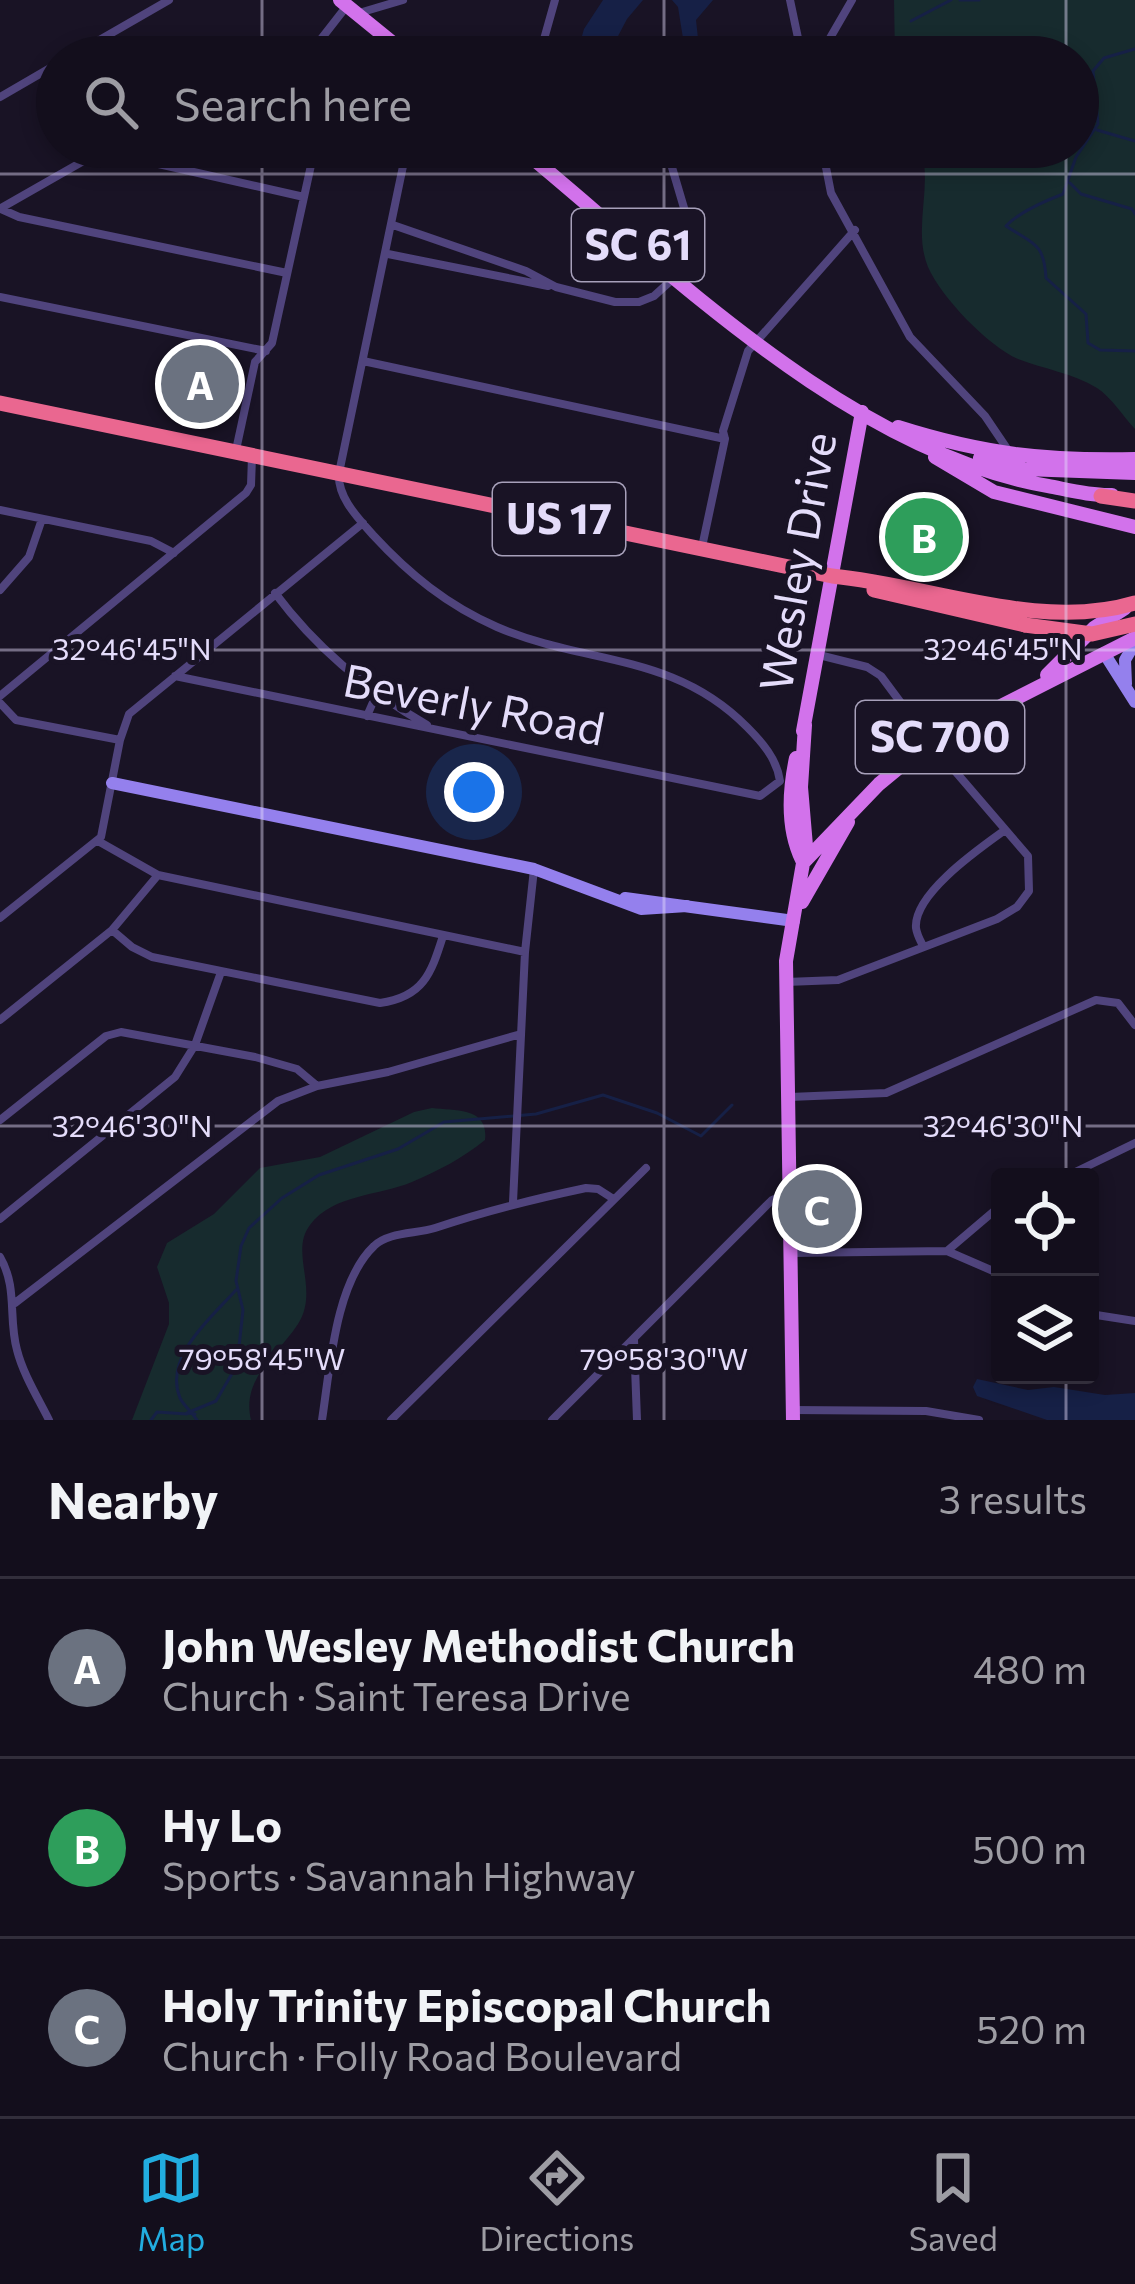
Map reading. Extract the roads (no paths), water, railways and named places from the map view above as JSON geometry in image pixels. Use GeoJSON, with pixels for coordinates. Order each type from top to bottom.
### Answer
{"type":"FeatureCollection","features":[{"type":"Feature","properties":{"kind":"highway","name":"US 17"},"geometry":{"type":"LineString","coordinates":[[0,403],[832,576],[1045,612],[1091,612],[1132,604]]}},
{"type":"Feature","properties":{"kind":"highway"},"geometry":{"type":"LineString","coordinates":[[1101,496],[1135,498]]}},
{"type":"Feature","properties":{"kind":"highway","name":"US 17"},"geometry":{"type":"LineString","coordinates":[[832,576],[863,588],[1025,626],[1079,634],[1106,633],[1135,624]]}},
{"type":"Feature","properties":{"kind":"main road"},"geometry":{"type":"LineString","coordinates":[[348,7],[384,36]]}},
{"type":"Feature","properties":{"kind":"main road","name":"SC 61"},"geometry":{"type":"LineString","coordinates":[[545,168],[755,343],[862,412],[923,440],[993,463],[1040,470],[1135,473]]}},
{"type":"Feature","properties":{"kind":"main road","name":"Wesley Drive"},"geometry":{"type":"LineString","coordinates":[[804,862],[796,847],[790,806],[796,758],[862,412]]}},
{"type":"Feature","properties":{"kind":"main road"},"geometry":{"type":"LineString","coordinates":[[923,440],[1057,461],[1135,459]]}},
{"type":"Feature","properties":{"kind":"main road"},"geometry":{"type":"LineString","coordinates":[[923,440],[1013,480],[1101,496]]}},
{"type":"Feature","properties":{"kind":"main road","name":"SC 61"},"geometry":{"type":"LineString","coordinates":[[923,440],[994,492],[1135,527]]}},
{"type":"Feature","properties":{"kind":"main road"},"geometry":{"type":"LineString","coordinates":[[1104,653],[1099,642],[1101,622],[1132,604]]}},
{"type":"Feature","properties":{"kind":"main road","name":"SC 700"},"geometry":{"type":"LineString","coordinates":[[1035,687],[1101,622]]}},
{"type":"Feature","properties":{"kind":"main road","name":"SC 700"},"geometry":{"type":"LineString","coordinates":[[804,862],[930,742],[1135,640]]}},
{"type":"Feature","properties":{"kind":"main road","name":"Wesley Drive"},"geometry":{"type":"LineString","coordinates":[[804,862],[805,725]]}},
{"type":"Feature","properties":{"kind":"main road"},"geometry":{"type":"LineString","coordinates":[[801,806],[817,831],[830,833]]}},
{"type":"Feature","properties":{"kind":"main road","name":"SC 700"},"geometry":{"type":"LineString","coordinates":[[795,916],[858,806]]}},
{"type":"Feature","properties":{"kind":"main road"},"geometry":{"type":"LineString","coordinates":[[792,1415],[786,982],[804,862]]}},
{"type":"Feature","properties":{"kind":"street"},"geometry":{"type":"LineString","coordinates":[[106,36],[169,0]]}},
{"type":"Feature","properties":{"kind":"street"},"geometry":{"type":"LineString","coordinates":[[324,36],[348,7],[403,0]]}},
{"type":"Feature","properties":{"kind":"street"},"geometry":{"type":"LineString","coordinates":[[544,36],[555,0]]}},
{"type":"Feature","properties":{"kind":"street"},"geometry":{"type":"LineString","coordinates":[[790,0],[798,36]]}},
{"type":"Feature","properties":{"kind":"street"},"geometry":{"type":"LineString","coordinates":[[831,36],[851,0]]}},
{"type":"Feature","properties":{"kind":"street"},"geometry":{"type":"LineString","coordinates":[[0,97],[36,76]]}},
{"type":"Feature","properties":{"kind":"street"},"geometry":{"type":"LineString","coordinates":[[0,209],[72,168]]}},
{"type":"Feature","properties":{"kind":"street"},"geometry":{"type":"LineString","coordinates":[[176,168],[304,197]]}},
{"type":"Feature","properties":{"kind":"street"},"geometry":{"type":"LineString","coordinates":[[120,740],[16,720],[0,699],[246,494],[250,484],[244,453],[255,362],[272,343],[310,168]]}},
{"type":"Feature","properties":{"kind":"street"},"geometry":{"type":"LineString","coordinates":[[403,168],[339,490],[409,574],[462,609],[531,638],[673,676],[715,698],[780,758],[796,758]]}},
{"type":"Feature","properties":{"kind":"street"},"geometry":{"type":"LineString","coordinates":[[388,254],[615,302],[639,302],[654,296],[676,276],[691,252],[692,236],[672,168]]}},
{"type":"Feature","properties":{"kind":"street"},"geometry":{"type":"LineString","coordinates":[[826,168],[831,193],[910,337],[1004,450]]}},
{"type":"Feature","properties":{"kind":"street"},"geometry":{"type":"LineString","coordinates":[[0,209],[19,217],[287,273]]}},
{"type":"Feature","properties":{"kind":"street"},"geometry":{"type":"LineString","coordinates":[[393,225],[526,271],[556,287]]}},
{"type":"Feature","properties":{"kind":"street"},"geometry":{"type":"LineString","coordinates":[[702,549],[723,431],[743,359],[855,230]]}},
{"type":"Feature","properties":{"kind":"street"},"geometry":{"type":"LineString","coordinates":[[0,297],[266,351]]}},
{"type":"Feature","properties":{"kind":"street"},"geometry":{"type":"LineString","coordinates":[[363,361],[725,439]]}},
{"type":"Feature","properties":{"kind":"street"},"geometry":{"type":"LineString","coordinates":[[0,510],[151,541],[174,553]]}},
{"type":"Feature","properties":{"kind":"street"},"geometry":{"type":"LineString","coordinates":[[0,590],[28,557],[42,519]]}},
{"type":"Feature","properties":{"kind":"street"},"geometry":{"type":"LineString","coordinates":[[0,918],[98,842],[129,714],[363,524]]}},
{"type":"Feature","properties":{"kind":"street"},"geometry":{"type":"LineString","coordinates":[[275,593],[320,646],[376,693],[434,728]]}},
{"type":"Feature","properties":{"kind":"street"},"geometry":{"type":"LineString","coordinates":[[1131,697],[1124,670],[1135,640]]}},
{"type":"Feature","properties":{"kind":"street"},"geometry":{"type":"LineString","coordinates":[[1104,653],[1131,697]]}},
{"type":"Feature","properties":{"kind":"street"},"geometry":{"type":"LineString","coordinates":[[786,982],[838,980],[997,919],[1017,907],[1029,891],[1028,856],[880,676],[867,667],[818,655]]}},
{"type":"Feature","properties":{"kind":"street","name":"Beverly Road"},"geometry":{"type":"LineString","coordinates":[[175,676],[760,796],[780,781],[765,747]]}},
{"type":"Feature","properties":{"kind":"street"},"geometry":{"type":"LineString","coordinates":[[367,716],[376,693]]}},
{"type":"Feature","properties":{"kind":"street"},"geometry":{"type":"LineString","coordinates":[[112,783],[534,869],[652,910],[687,906],[795,916]]}},
{"type":"Feature","properties":{"kind":"street"},"geometry":{"type":"LineString","coordinates":[[922,946],[915,926],[922,907],[955,867],[1005,830]]}},
{"type":"Feature","properties":{"kind":"street"},"geometry":{"type":"LineString","coordinates":[[98,842],[158,874],[525,952]]}},
{"type":"Feature","properties":{"kind":"street"},"geometry":{"type":"LineString","coordinates":[[513,1202],[525,952],[534,869]]}},
{"type":"Feature","properties":{"kind":"street"},"geometry":{"type":"LineString","coordinates":[[0,1020],[112,930],[158,874]]}},
{"type":"Feature","properties":{"kind":"street"},"geometry":{"type":"LineString","coordinates":[[112,930],[152,957],[380,1003],[416,992],[427,982],[443,936]]}},
{"type":"Feature","properties":{"kind":"street"},"geometry":{"type":"LineString","coordinates":[[0,1220],[175,1078],[195,1045],[221,971]]}},
{"type":"Feature","properties":{"kind":"street"},"geometry":{"type":"LineString","coordinates":[[788,1097],[886,1093],[1096,1000],[1118,1003],[1132,1020]]}},
{"type":"Feature","properties":{"kind":"street"},"geometry":{"type":"LineString","coordinates":[[0,1120],[106,1036],[134,1032],[297,1070],[317,1086]]}},
{"type":"Feature","properties":{"kind":"street"},"geometry":{"type":"LineString","coordinates":[[15,1304],[278,1101],[317,1086],[388,1072],[521,1034]]}},
{"type":"Feature","properties":{"kind":"street"},"geometry":{"type":"LineString","coordinates":[[1084,1168],[1135,1143]]}},
{"type":"Feature","properties":{"kind":"street"},"geometry":{"type":"LineString","coordinates":[[391,1420],[646,1168]]}},
{"type":"Feature","properties":{"kind":"street"},"geometry":{"type":"LineString","coordinates":[[322,1420],[337,1326],[348,1291],[371,1247],[382,1239],[432,1229],[513,1202],[586,1188],[612,1198]]}},
{"type":"Feature","properties":{"kind":"street"},"geometry":{"type":"LineString","coordinates":[[552,1420],[772,1200],[790,1191]]}},
{"type":"Feature","properties":{"kind":"street"},"geometry":{"type":"LineString","coordinates":[[947,1251],[991,1213]]}},
{"type":"Feature","properties":{"kind":"street"},"geometry":{"type":"LineString","coordinates":[[970,1230],[974,1260]]}},
{"type":"Feature","properties":{"kind":"street"},"geometry":{"type":"LineString","coordinates":[[790,1253],[947,1251],[991,1269]]}},
{"type":"Feature","properties":{"kind":"street"},"geometry":{"type":"LineString","coordinates":[[0,1257],[8,1270],[15,1304],[17,1353],[49,1420]]}},
{"type":"Feature","properties":{"kind":"street"},"geometry":{"type":"LineString","coordinates":[[1099,1315],[1135,1321]]}},
{"type":"Feature","properties":{"kind":"street"},"geometry":{"type":"LineString","coordinates":[[634,1339],[637,1420]]}},
{"type":"Feature","properties":{"kind":"street"},"geometry":{"type":"LineString","coordinates":[[792,1415],[979,1420]]}},
{"type":"Feature","properties":{"kind":"water"},"geometry":{"type":"Polygon","coordinates":[[[603,0],[643,0],[618,36],[582,36],[603,0]]]}},
{"type":"Feature","properties":{"kind":"water"},"geometry":{"type":"Polygon","coordinates":[[[672,0],[713,0],[696,20],[698,36],[683,36],[678,7],[672,0]]]}},
{"type":"Feature","properties":{"kind":"water"},"geometry":{"type":"Polygon","coordinates":[[[977,1379],[1028,1390],[1054,1387],[1105,1395],[1135,1393],[1135,1420],[1047,1420],[977,1396],[973,1387],[977,1379]]]}},
{"type":"Feature","properties":{"kind":"waterway"},"geometry":{"type":"LineString","coordinates":[[911,21],[951,0]]}},
{"type":"Feature","properties":{"kind":"waterway"},"geometry":{"type":"LineString","coordinates":[[960,0],[979,0]]}},
{"type":"Feature","properties":{"kind":"waterway"},"geometry":{"type":"LineString","coordinates":[[1099,64],[1135,49]]}},
{"type":"Feature","properties":{"kind":"waterway"},"geometry":{"type":"LineString","coordinates":[[1099,131],[1135,141]]}},
{"type":"Feature","properties":{"kind":"waterway"},"geometry":{"type":"LineString","coordinates":[[1072,168],[1063,194],[1006,226],[1035,245],[1043,257],[1046,278],[1086,314],[1088,343],[1100,350],[1135,351]]}},
{"type":"Feature","properties":{"kind":"waterway"},"geometry":{"type":"LineString","coordinates":[[1070,183],[1081,194],[1132,209],[1135,214]]}},
{"type":"Feature","properties":{"kind":"waterway"},"geometry":{"type":"LineString","coordinates":[[195,1414],[187,1413],[216,1401],[237,1365],[243,1310],[236,1281],[249,1228],[282,1198],[319,1175],[398,1149],[444,1122],[536,1114],[603,1095],[657,1113],[701,1136],[732,1105]]}},
{"type":"Feature","properties":{"kind":"waterway"},"geometry":{"type":"LineString","coordinates":[[197,1420],[180,1398],[178,1368],[203,1325],[236,1290]]}},
{"type":"Feature","properties":{"kind":"waterway"},"geometry":{"type":"LineString","coordinates":[[151,1420],[157,1412],[187,1414]]}},
{"type":"Feature","properties":{"kind":"place","name":"John Wesley Methodist Church"},"geometry":{"type":"Point","coordinates":[200,384]}},
{"type":"Feature","properties":{"kind":"place","name":"Hy Lo"},"geometry":{"type":"Point","coordinates":[924,537]}},
{"type":"Feature","properties":{"kind":"place","name":"Holy Trinity Episcopal Church"},"geometry":{"type":"Point","coordinates":[817,1209]}}]}
